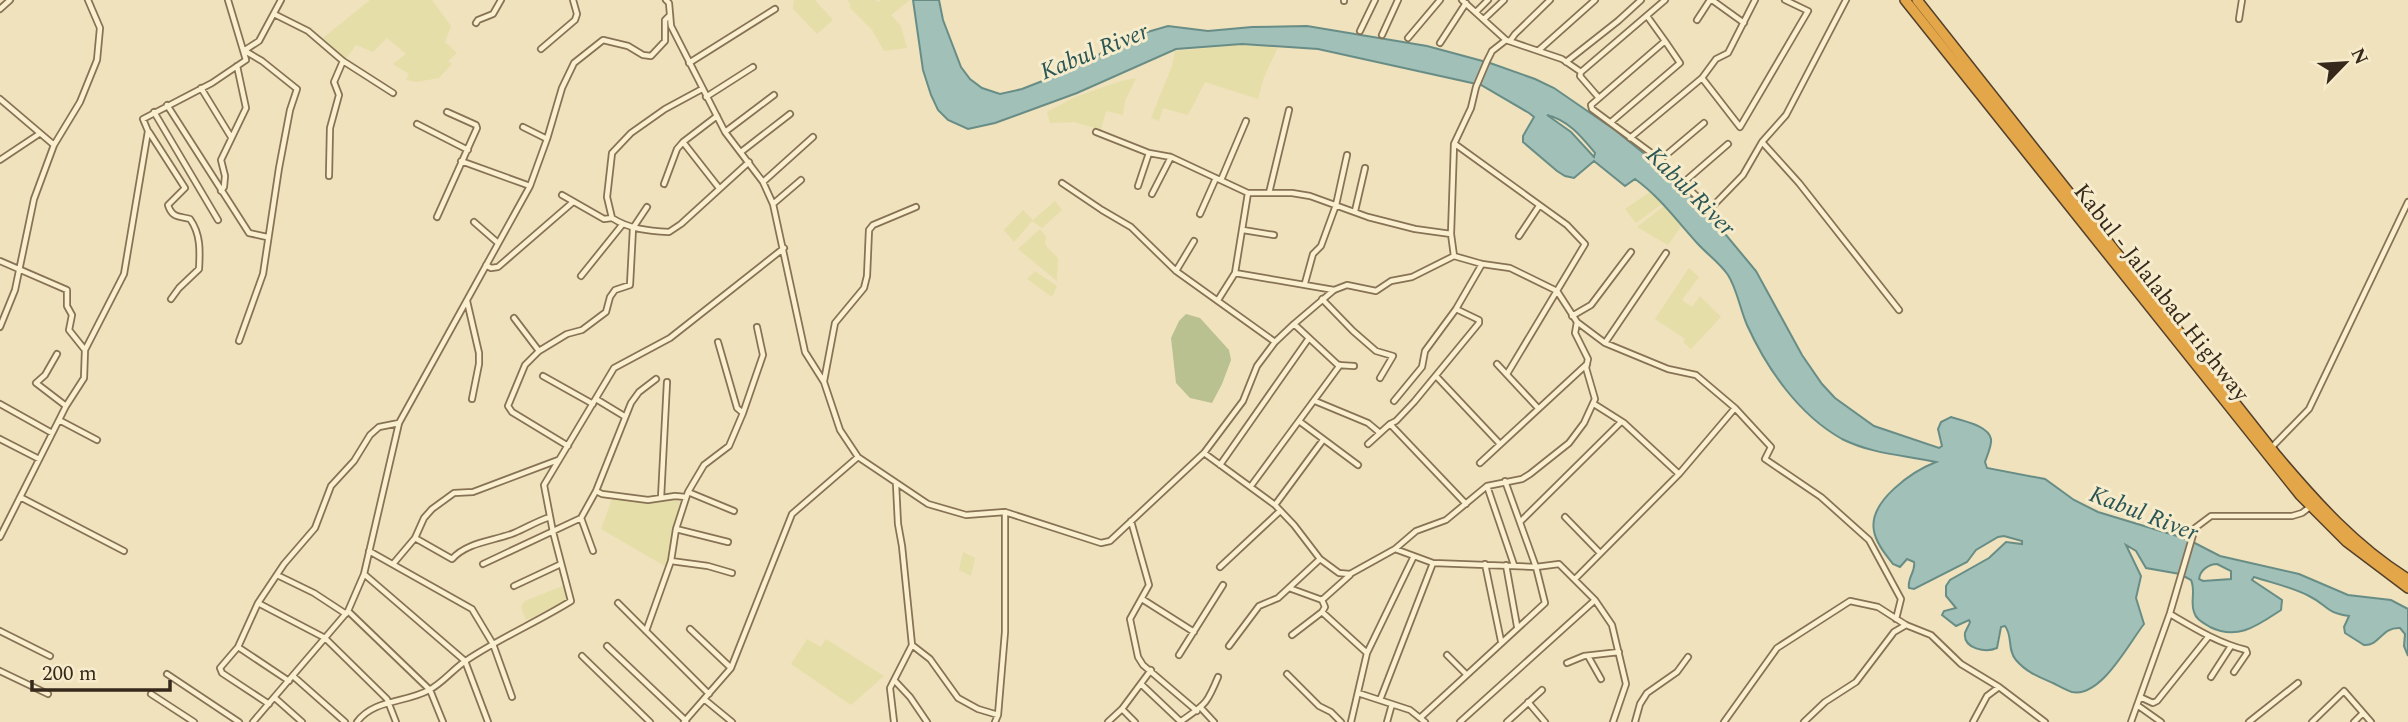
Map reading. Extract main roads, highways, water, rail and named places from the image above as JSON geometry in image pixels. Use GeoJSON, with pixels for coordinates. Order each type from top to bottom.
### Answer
{"type":"FeatureCollection","features":[{"type":"Feature","properties":{"kind":"highway","name":"Kabul - Jalalabad Highway"},"geometry":{"type":"LineString","coordinates":[[1905,0],[2033,152],[2311,506],[2354,549],[2408,588]]}},
{"type":"Feature","properties":{"kind":"highway","name":"Kabul - Jalalabad Highway"},"geometry":{"type":"LineString","coordinates":[[1917,0],[1975,80]]}},
{"type":"Feature","properties":{"kind":"highway","name":"Kabul - Jalalabad Highway"},"geometry":{"type":"LineString","coordinates":[[2303,493],[2384,563],[2408,579]]}},
{"type":"Feature","properties":{"kind":"water"},"geometry":{"type":"Polygon","coordinates":[[[913,0],[939,0],[943,20],[961,67],[970,79],[982,88],[1000,94],[1050,78],[1144,33],[1168,26],[1208,31],[1307,26],[1427,46],[1490,63],[1535,79],[1554,88],[1615,130],[1668,173],[1706,211],[1756,271],[1802,355],[1822,384],[1835,398],[1874,426],[1939,448],[1942,446],[1938,429],[1941,422],[1951,417],[1968,422],[1989,434],[1990,448],[1985,462],[1987,468],[2045,479],[2074,500],[2098,512],[2187,539],[2220,556],[2299,574],[2348,595],[2391,600],[2408,609],[2408,656],[2404,646],[2405,634],[2400,628],[2389,630],[2374,643],[2364,645],[2345,633],[2344,627],[2349,616],[2331,611],[2296,590],[2254,577],[2252,580],[2282,600],[2281,610],[2256,626],[2239,632],[2220,631],[2200,621],[2195,615],[2191,580],[2180,574],[2146,568],[2136,551],[2126,545],[2141,576],[2136,598],[2144,624],[2113,667],[2093,687],[2083,692],[2072,692],[2028,671],[2013,656],[2005,626],[2001,627],[1997,648],[1982,650],[1971,646],[1965,638],[1969,620],[1956,626],[1942,615],[1944,611],[1956,608],[1946,596],[1946,586],[1950,580],[1989,558],[2006,542],[2022,544],[2022,541],[1998,537],[1976,550],[1967,562],[1914,589],[1909,588],[1914,562],[1907,559],[1900,567],[1893,564],[1877,540],[1874,520],[1885,498],[1894,489],[1916,472],[1936,462],[1876,451],[1853,444],[1826,429],[1798,404],[1764,358],[1747,325],[1728,275],[1660,201],[1635,179],[1625,186],[1594,161],[1574,178],[1557,171],[1523,142],[1523,136],[1534,117],[1481,85],[1318,49],[1242,44],[1176,49],[1077,93],[995,123],[968,129],[948,120],[938,110],[923,70],[913,0]],[[1547,115],[1571,132],[1594,157],[1595,153],[1574,130],[1555,117],[1547,115]],[[2217,564],[2205,568],[2199,579],[2231,579],[2231,571],[2217,564]]]}},
{"type":"Feature","properties":{"kind":"water label","name":"Kabul River"},"geometry":{"type":"Point","coordinates":[1094,51]}},
{"type":"Feature","properties":{"kind":"water label","name":"Kabul River"},"geometry":{"type":"Point","coordinates":[1691,191]}},
{"type":"Feature","properties":{"kind":"water label","name":"Kabul River"},"geometry":{"type":"Point","coordinates":[2144,513]}}]}
